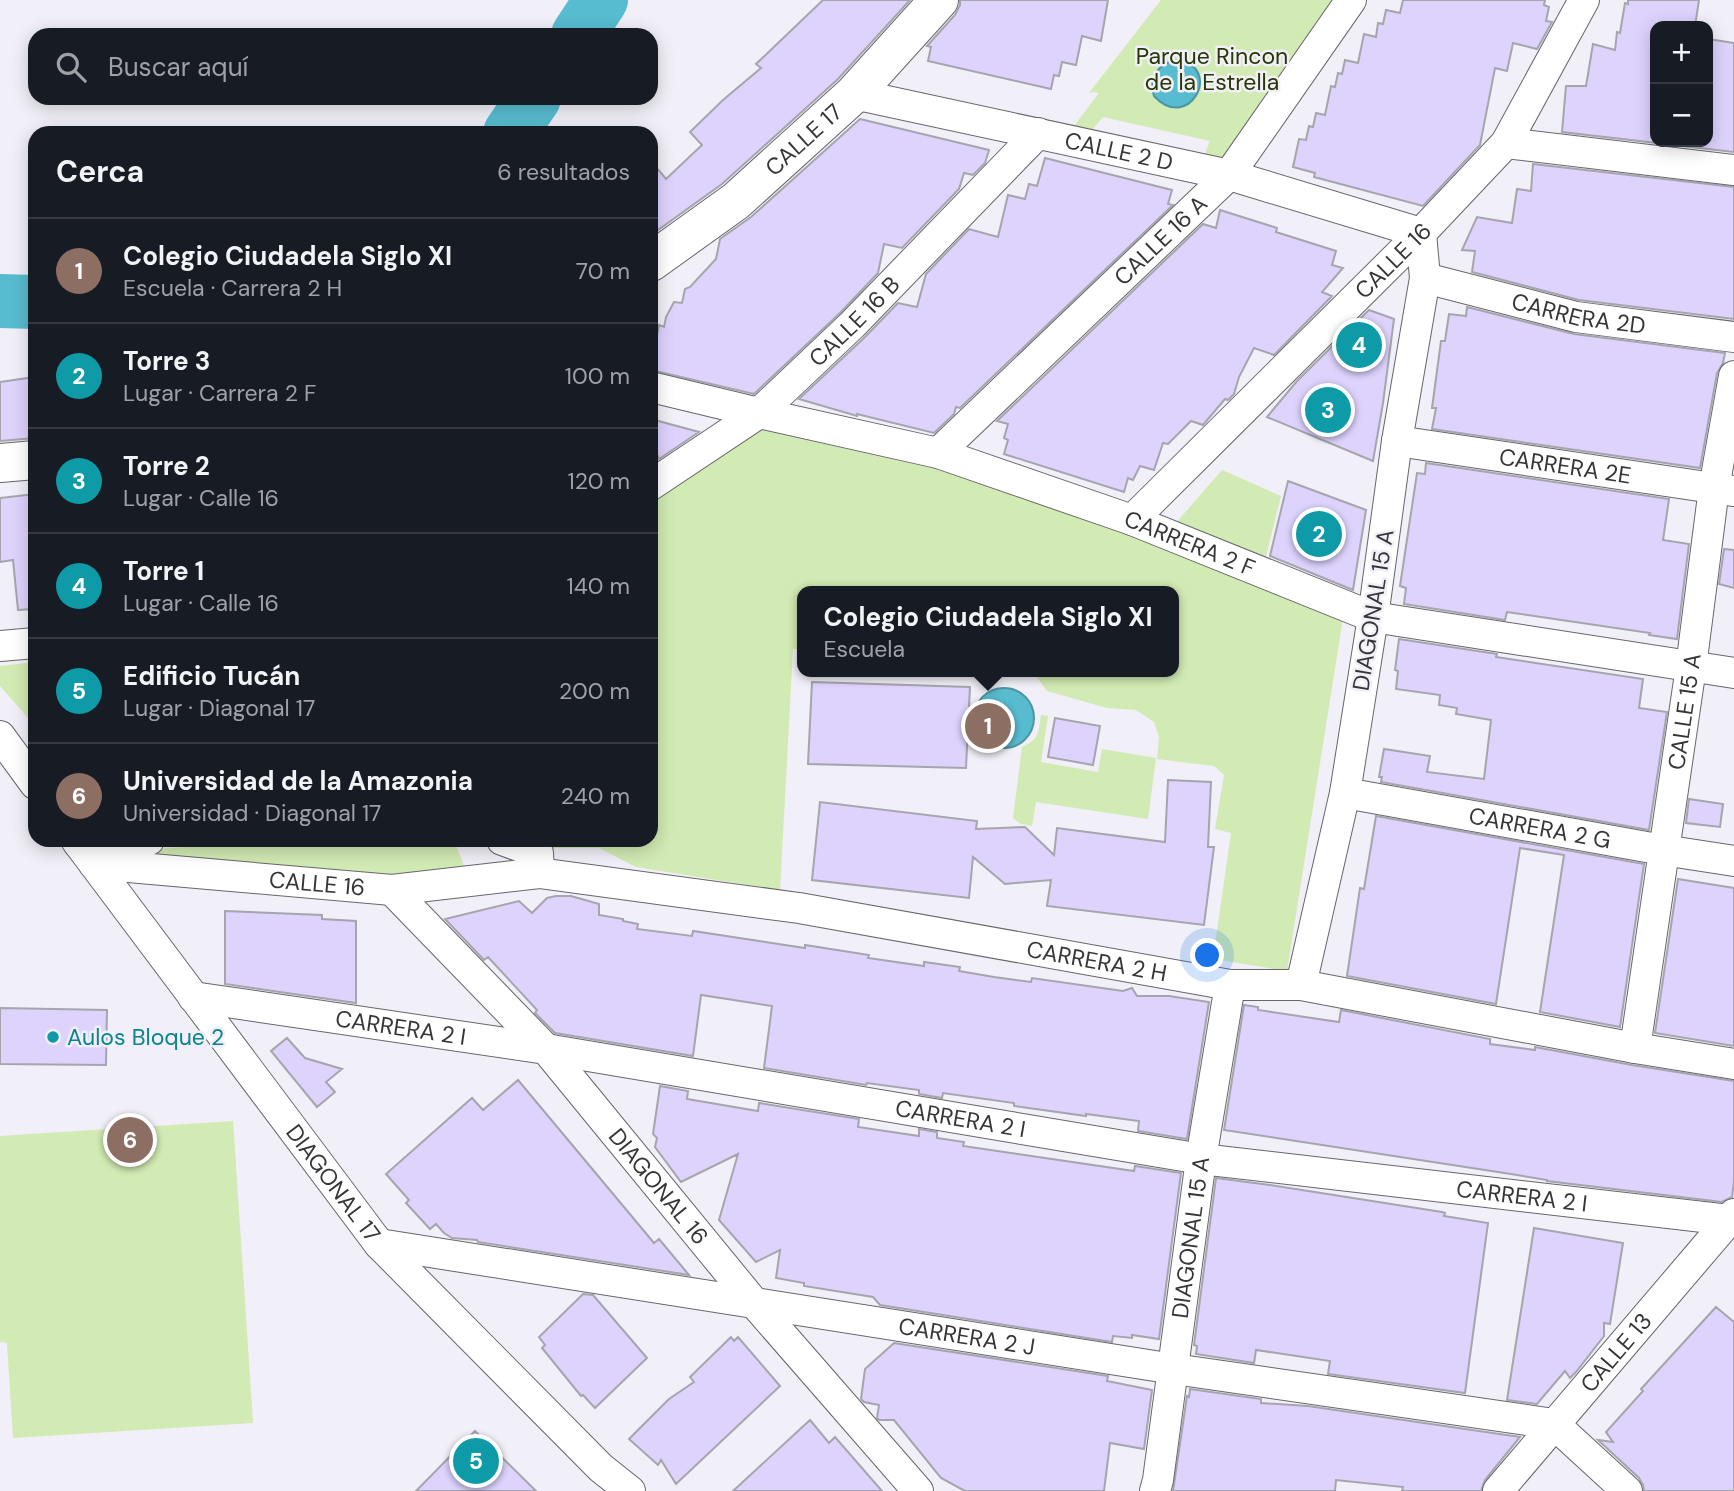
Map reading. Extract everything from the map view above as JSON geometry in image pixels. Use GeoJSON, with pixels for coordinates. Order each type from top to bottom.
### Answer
{"type":"FeatureCollection","features":[{"type":"Feature","properties":{"kind":"main road","name":"CALLE 17"},"geometry":{"type":"LineString","coordinates":[[658,256],[736,201],[854,94],[939,0]]}},
{"type":"Feature","properties":{"kind":"main road"},"geometry":{"type":"LineString","coordinates":[[0,463],[28,461]]}},
{"type":"Feature","properties":{"kind":"street","name":"CALLE 16 A"},"geometry":{"type":"LineString","coordinates":[[938,453],[1230,174],[1351,0]]}},
{"type":"Feature","properties":{"kind":"street","name":"CALLE 16"},"geometry":{"type":"LineString","coordinates":[[1132,520],[1421,233],[1506,143],[1584,0]]}},
{"type":"Feature","properties":{"kind":"street","name":"CALLE 2 D"},"geometry":{"type":"LineString","coordinates":[[854,94],[1230,174],[1421,233]]}},
{"type":"Feature","properties":{"kind":"street","name":"CALLE 16 B"},"geometry":{"type":"LineString","coordinates":[[658,480],[759,413],[852,325],[1038,133]]}},
{"type":"Feature","properties":{"kind":"street"},"geometry":{"type":"LineString","coordinates":[[1506,143],[1734,170]]}},
{"type":"Feature","properties":{"kind":"street","name":"DIAGONAL 15 A"},"geometry":{"type":"LineString","coordinates":[[1301,985],[1345,793],[1397,441],[1425,278],[1421,233]]}},
{"type":"Feature","properties":{"kind":"street","name":"CARRERA 2D"},"geometry":{"type":"LineString","coordinates":[[1425,278],[1576,317],[1734,337]]}},
{"type":"Feature","properties":{"kind":"street","name":"CALLE 15 A"},"geometry":{"type":"LineString","coordinates":[[1635,1048],[1691,667],[1724,489],[1734,376]]}},
{"type":"Feature","properties":{"kind":"street","name":"CARRERA 2 F"},"geometry":{"type":"LineString","coordinates":[[658,389],[938,453],[1132,520],[1373,617],[1734,673]]}},
{"type":"Feature","properties":{"kind":"street","name":"CARRERA 2E"},"geometry":{"type":"LineString","coordinates":[[1397,441],[1724,489]]}},
{"type":"Feature","properties":{"kind":"street"},"geometry":{"type":"LineString","coordinates":[[0,646],[28,644]]}},
{"type":"Feature","properties":{"kind":"street"},"geometry":{"type":"LineString","coordinates":[[0,736],[28,774]]}},
{"type":"Feature","properties":{"kind":"street","name":"CARRERA 2 G"},"geometry":{"type":"LineString","coordinates":[[1345,793],[1734,861]]}},
{"type":"Feature","properties":{"kind":"street"},"geometry":{"type":"LineString","coordinates":[[521,847],[538,853],[539,873]]}},
{"type":"Feature","properties":{"kind":"street","name":"CALLE 16"},"geometry":{"type":"LineString","coordinates":[[83,849],[392,890],[539,873]]}},
{"type":"Feature","properties":{"kind":"street","name":"DIAGONAL 17"},"geometry":{"type":"LineString","coordinates":[[83,849],[379,1244],[601,1468],[630,1491]]}},
{"type":"Feature","properties":{"kind":"street","name":"CARRERA 2 H"},"geometry":{"type":"LineString","coordinates":[[539,873],[799,908],[1230,985],[1301,985],[1734,1064]]}},
{"type":"Feature","properties":{"kind":"street","name":"DIAGONAL 16"},"geometry":{"type":"LineString","coordinates":[[392,890],[546,1049],[755,1304],[918,1491]]}},
{"type":"Feature","properties":{"kind":"street","name":"DIAGONAL 15 A"},"geometry":{"type":"LineString","coordinates":[[1155,1491],[1201,1159],[1230,985]]}},
{"type":"Feature","properties":{"kind":"street","name":"CARRERA 2 I"},"geometry":{"type":"LineString","coordinates":[[193,997],[546,1049],[1201,1159],[1731,1217]]}},
{"type":"Feature","properties":{"kind":"street","name":"CALLE 13"},"geometry":{"type":"LineString","coordinates":[[1498,1491],[1731,1217]]}},
{"type":"Feature","properties":{"kind":"street","name":"CARRERA 2 J"},"geometry":{"type":"LineString","coordinates":[[379,1244],[1174,1369],[1554,1424]]}},
{"type":"Feature","properties":{"kind":"street"},"geometry":{"type":"LineString","coordinates":[[1554,1424],[1627,1491]]}},
{"type":"Feature","properties":{"kind":"green space","name":"Parque Rincon de la Estrella"},"geometry":{"type":"Polygon","coordinates":[[[1161,0],[1342,0],[1233,165],[1204,156],[1210,141],[1103,117],[1092,130],[1074,126],[1099,93],[1089,93],[1161,0]]]}},
{"type":"Feature","properties":{"kind":"green space"},"geometry":{"type":"Polygon","coordinates":[[[764,423],[935,465],[1344,612],[1287,971],[1213,959],[1231,833],[1215,829],[1224,775],[1214,766],[1157,759],[1159,737],[1154,722],[1136,710],[1107,708],[1047,691],[1037,677],[1179,677],[1179,586],[797,586],[797,649],[793,649],[780,890],[636,867],[599,848],[545,848],[658,847],[658,495],[764,423]]]}},
{"type":"Feature","properties":{"kind":"green space"},"geometry":{"type":"Polygon","coordinates":[[[1222,470],[1281,496],[1265,560],[1175,524],[1222,470]]]}},
{"type":"Feature","properties":{"kind":"green space"},"geometry":{"type":"Polygon","coordinates":[[[28,663],[28,718],[0,686],[0,666],[28,663]]]}},
{"type":"Feature","properties":{"kind":"green space"},"geometry":{"type":"Polygon","coordinates":[[[1041,715],[1048,716],[1041,762],[1098,772],[1102,749],[1156,758],[1148,819],[1036,802],[1032,826],[1021,824],[1013,818],[1022,747],[1037,735],[1041,715]]]}},
{"type":"Feature","properties":{"kind":"green space"},"geometry":{"type":"Polygon","coordinates":[[[457,847],[466,871],[399,878],[138,854],[166,848],[457,847]]]}},
{"type":"Feature","properties":{"kind":"green space"},"geometry":{"type":"Polygon","coordinates":[[[233,1121],[253,1423],[13,1438],[7,1343],[0,1342],[0,1136],[233,1121]]]}},
{"type":"Feature","properties":{"kind":"water"},"geometry":{"type":"Polygon","coordinates":[[[1180,60],[1193,66],[1199,75],[1200,86],[1189,104],[1178,107],[1167,105],[1154,96],[1153,82],[1161,67],[1180,60]]]}},
{"type":"Feature","properties":{"kind":"water"},"geometry":{"type":"Polygon","coordinates":[[[998,688],[1010,688],[1029,701],[1034,718],[1032,730],[1021,743],[1010,748],[998,748],[979,735],[974,724],[974,712],[987,693],[998,688]]]}},
{"type":"Feature","properties":{"kind":"building"},"geometry":{"type":"Polygon","coordinates":[[[823,0],[910,0],[838,79],[722,184],[658,230],[658,169],[666,179],[702,145],[690,132],[761,68],[756,64],[823,0]]]}},
{"type":"Feature","properties":{"kind":"building"},"geometry":{"type":"Polygon","coordinates":[[[960,0],[1108,0],[1101,41],[1082,36],[1076,65],[1062,62],[1059,76],[1054,75],[1051,89],[928,61],[931,47],[927,46],[955,15],[960,0]]]}},
{"type":"Feature","properties":{"kind":"building"},"geometry":{"type":"Polygon","coordinates":[[[1403,0],[1545,0],[1544,5],[1549,7],[1546,21],[1552,22],[1537,49],[1513,43],[1507,71],[1495,68],[1480,145],[1423,206],[1314,177],[1315,173],[1293,167],[1299,139],[1306,140],[1316,113],[1325,115],[1331,86],[1335,87],[1338,73],[1342,74],[1345,60],[1358,63],[1364,34],[1376,37],[1378,23],[1383,24],[1386,10],[1400,13],[1403,0]]]}},
{"type":"Feature","properties":{"kind":"building"},"geometry":{"type":"Polygon","coordinates":[[[1628,0],[1699,0],[1696,21],[1650,21],[1650,142],[1562,132],[1566,86],[1586,86],[1593,44],[1615,50],[1625,3],[1628,4],[1628,0]]]}},
{"type":"Feature","properties":{"kind":"building"},"geometry":{"type":"Polygon","coordinates":[[[1713,40],[1734,43],[1734,152],[1691,147],[1713,147],[1713,40]]]}},
{"type":"Feature","properties":{"kind":"building"},"geometry":{"type":"Polygon","coordinates":[[[860,119],[989,150],[985,163],[973,175],[964,173],[959,189],[902,248],[884,244],[878,273],[754,394],[658,372],[659,325],[664,327],[674,302],[682,303],[685,289],[716,259],[720,239],[751,217],[860,119]]]}},
{"type":"Feature","properties":{"kind":"building"},"geometry":{"type":"Polygon","coordinates":[[[1045,158],[1172,190],[1168,204],[1173,205],[960,408],[956,407],[954,414],[934,433],[857,416],[799,399],[898,303],[917,307],[926,274],[969,229],[998,237],[1008,195],[1025,199],[1029,184],[1037,186],[1045,158]]]}},
{"type":"Feature","properties":{"kind":"building"},"geometry":{"type":"Polygon","coordinates":[[[1533,164],[1734,187],[1734,319],[1579,300],[1472,272],[1475,251],[1462,250],[1477,217],[1512,223],[1517,189],[1531,191],[1533,164]]]}},
{"type":"Feature","properties":{"kind":"building"},"geometry":{"type":"Polygon","coordinates":[[[1220,210],[1336,251],[1332,265],[1343,268],[1322,292],[1332,296],[1274,355],[1254,348],[1239,377],[1234,394],[1228,400],[1225,399],[1203,425],[1191,421],[1168,444],[1163,443],[1154,470],[1140,466],[1133,480],[1128,478],[1124,492],[1004,454],[1008,440],[1004,438],[1008,424],[997,421],[1203,224],[1216,228],[1220,210]]]}},
{"type":"Feature","properties":{"kind":"building"},"geometry":{"type":"Polygon","coordinates":[[[1467,307],[1574,334],[1725,353],[1717,373],[1700,468],[1432,429],[1436,408],[1432,408],[1441,341],[1445,341],[1449,314],[1466,316],[1467,307]]]}},
{"type":"Feature","properties":{"kind":"building"},"geometry":{"type":"Polygon","coordinates":[[[1369,310],[1394,319],[1373,461],[1267,417],[1297,381],[1369,310]]]}},
{"type":"Feature","properties":{"kind":"building"},"geometry":{"type":"Polygon","coordinates":[[[28,378],[28,439],[0,441],[0,382],[28,378]]]}},
{"type":"Feature","properties":{"kind":"building"},"geometry":{"type":"Polygon","coordinates":[[[658,421],[699,432],[659,459],[658,421]]]}},
{"type":"Feature","properties":{"kind":"building"},"geometry":{"type":"Polygon","coordinates":[[[1426,463],[1669,499],[1663,540],[1689,544],[1677,639],[1507,612],[1505,620],[1404,604],[1406,588],[1400,586],[1417,473],[1425,474],[1426,463]]]}},
{"type":"Feature","properties":{"kind":"building"},"geometry":{"type":"Polygon","coordinates":[[[1288,481],[1366,510],[1353,590],[1270,556],[1288,481]]]}},
{"type":"Feature","properties":{"kind":"building"},"geometry":{"type":"Polygon","coordinates":[[[28,495],[28,609],[18,610],[13,560],[0,562],[0,498],[28,495]]]}},
{"type":"Feature","properties":{"kind":"building"},"geometry":{"type":"Polygon","coordinates":[[[1724,549],[1734,550],[1734,588],[1719,584],[1724,549]]]}},
{"type":"Feature","properties":{"kind":"building"},"geometry":{"type":"Polygon","coordinates":[[[1399,639],[1643,679],[1639,708],[1667,712],[1649,830],[1381,782],[1382,777],[1379,777],[1384,749],[1430,756],[1427,772],[1484,779],[1491,720],[1456,714],[1457,708],[1439,705],[1440,695],[1396,689],[1398,671],[1395,670],[1399,639]]]}},
{"type":"Feature","properties":{"kind":"building"},"geometry":{"type":"Polygon","coordinates":[[[812,682],[970,687],[966,768],[808,764],[812,682]]]}},
{"type":"Feature","properties":{"kind":"building"},"geometry":{"type":"Polygon","coordinates":[[[1055,718],[1100,726],[1093,765],[1048,757],[1055,718]]]}},
{"type":"Feature","properties":{"kind":"building"},"geometry":{"type":"Polygon","coordinates":[[[1168,780],[1211,782],[1208,847],[1214,847],[1204,925],[1047,906],[1051,880],[1005,884],[973,857],[969,898],[812,880],[820,802],[977,821],[976,829],[1025,827],[1054,855],[1057,828],[1165,842],[1168,780]]]}},
{"type":"Feature","properties":{"kind":"building"},"geometry":{"type":"Polygon","coordinates":[[[1689,799],[1723,804],[1720,827],[1686,823],[1689,799]]]}},
{"type":"Feature","properties":{"kind":"building"},"geometry":{"type":"Polygon","coordinates":[[[1376,816],[1644,864],[1620,1027],[1540,1012],[1564,855],[1520,848],[1496,1004],[1347,976],[1360,888],[1364,889],[1376,816]]]}},
{"type":"Feature","properties":{"kind":"building"},"geometry":{"type":"Polygon","coordinates":[[[1678,879],[1734,888],[1734,1046],[1655,1033],[1678,879]]]}},
{"type":"Feature","properties":{"kind":"building"},"geometry":{"type":"Polygon","coordinates":[[[571,896],[599,904],[599,915],[638,924],[637,929],[692,936],[693,931],[805,948],[805,945],[924,966],[924,962],[960,967],[959,971],[994,977],[1031,982],[1032,978],[1123,991],[1132,988],[1137,996],[1169,996],[1209,1002],[1187,1139],[1138,1131],[1139,1121],[1014,1106],[1014,1103],[943,1093],[942,1098],[919,1094],[919,1090],[866,1085],[764,1068],[772,1006],[701,995],[693,1056],[555,1033],[488,957],[484,960],[445,919],[519,901],[532,913],[547,898],[571,896]]]}},
{"type":"Feature","properties":{"kind":"building"},"geometry":{"type":"Polygon","coordinates":[[[225,911],[322,915],[322,919],[356,921],[356,1003],[225,984],[225,911]]]}},
{"type":"Feature","properties":{"kind":"building"},"geometry":{"type":"Polygon","coordinates":[[[1244,1005],[1258,1007],[1258,1010],[1339,1022],[1341,1010],[1490,1039],[1490,1044],[1535,1050],[1535,1047],[1734,1081],[1732,1197],[1722,1202],[1547,1181],[1224,1130],[1244,1005]]]}},
{"type":"Feature","properties":{"kind":"building","name":"Aulos Bloque 2"},"geometry":{"type":"Polygon","coordinates":[[[0,1008],[107,1010],[106,1065],[0,1064],[0,1008]]]}},
{"type":"Feature","properties":{"kind":"building"},"geometry":{"type":"Polygon","coordinates":[[[287,1038],[305,1058],[342,1069],[326,1082],[335,1092],[317,1107],[271,1051],[287,1038]]]}},
{"type":"Feature","properties":{"kind":"building"},"geometry":{"type":"Polygon","coordinates":[[[518,1080],[654,1243],[659,1239],[689,1275],[452,1238],[436,1224],[430,1229],[406,1203],[409,1200],[386,1174],[472,1098],[483,1110],[518,1080]]]}},
{"type":"Feature","properties":{"kind":"building"},"geometry":{"type":"Polygon","coordinates":[[[660,1086],[688,1091],[687,1099],[758,1111],[759,1103],[859,1119],[858,1127],[919,1136],[919,1129],[937,1132],[937,1138],[964,1142],[963,1146],[1134,1171],[1135,1166],[1181,1173],[1159,1339],[1132,1335],[1132,1338],[1113,1336],[1112,1342],[880,1305],[873,1297],[804,1286],[804,1283],[776,1278],[780,1250],[756,1262],[719,1220],[738,1154],[681,1182],[655,1147],[657,1138],[653,1134],[660,1086]]]}},
{"type":"Feature","properties":{"kind":"building"},"geometry":{"type":"Polygon","coordinates":[[[1216,1178],[1442,1212],[1445,1213],[1444,1216],[1488,1223],[1465,1393],[1328,1374],[1330,1361],[1256,1350],[1254,1363],[1196,1354],[1197,1346],[1194,1345],[1216,1178]]]}},
{"type":"Feature","properties":{"kind":"building"},"geometry":{"type":"Polygon","coordinates":[[[1534,1228],[1623,1243],[1610,1324],[1604,1323],[1604,1336],[1576,1372],[1570,1378],[1565,1371],[1537,1404],[1507,1400],[1534,1228]]]}},
{"type":"Feature","properties":{"kind":"building"},"geometry":{"type":"Polygon","coordinates":[[[583,1294],[593,1295],[647,1358],[595,1408],[581,1396],[542,1348],[545,1345],[539,1337],[583,1294]]]}},
{"type":"Feature","properties":{"kind":"building"},"geometry":{"type":"Polygon","coordinates":[[[1716,1307],[1734,1322],[1734,1491],[1644,1491],[1639,1478],[1598,1440],[1613,1442],[1606,1432],[1643,1391],[1641,1389],[1716,1307]]]}},
{"type":"Feature","properties":{"kind":"building"},"geometry":{"type":"Polygon","coordinates":[[[731,1337],[734,1341],[738,1337],[780,1386],[676,1484],[661,1460],[658,1465],[629,1439],[669,1399],[694,1382],[690,1377],[731,1337]]]}},
{"type":"Feature","properties":{"kind":"building"},"geometry":{"type":"Polygon","coordinates":[[[894,1343],[1108,1376],[1107,1381],[1152,1390],[1144,1449],[1110,1443],[1104,1491],[965,1491],[941,1478],[894,1420],[877,1418],[879,1405],[861,1399],[865,1369],[894,1343]]]}},
{"type":"Feature","properties":{"kind":"building"},"geometry":{"type":"Polygon","coordinates":[[[1190,1389],[1261,1399],[1261,1403],[1308,1406],[1520,1437],[1485,1480],[1481,1491],[1402,1491],[1403,1487],[1336,1480],[1335,1491],[1173,1491],[1190,1389]]]}},
{"type":"Feature","properties":{"kind":"building"},"geometry":{"type":"Polygon","coordinates":[[[810,1420],[829,1443],[835,1437],[882,1491],[733,1491],[810,1420]]]}},
{"type":"Feature","properties":{"kind":"building"},"geometry":{"type":"Polygon","coordinates":[[[475,1431],[536,1491],[416,1491],[475,1431]]]}},
{"type":"Feature","properties":{"kind":"waterway"},"geometry":{"type":"LineString","coordinates":[[583,28],[601,0]]}},
{"type":"Feature","properties":{"kind":"waterway"},"geometry":{"type":"LineString","coordinates":[[515,126],[529,105]]}},
{"type":"Feature","properties":{"kind":"waterway"},"geometry":{"type":"LineString","coordinates":[[0,301],[28,302]]}},
{"type":"Feature","properties":{"kind":"place","name":"Torre 1"},"geometry":{"type":"Point","coordinates":[1359,345]}},
{"type":"Feature","properties":{"kind":"place","name":"Torre 2"},"geometry":{"type":"Point","coordinates":[1328,410]}},
{"type":"Feature","properties":{"kind":"place","name":"Torre 3"},"geometry":{"type":"Point","coordinates":[1319,534]}},
{"type":"Feature","properties":{"kind":"place","name":"Colegio Ciudadela Siglo XI"},"geometry":{"type":"Point","coordinates":[988,726]}},
{"type":"Feature","properties":{"kind":"place","name":"Aulos Bloque 2"},"geometry":{"type":"Point","coordinates":[53,1037]}},
{"type":"Feature","properties":{"kind":"place","name":"Universidad de la Amazonia"},"geometry":{"type":"Point","coordinates":[130,1140]}},
{"type":"Feature","properties":{"kind":"place","name":"Edificio Tucán"},"geometry":{"type":"Point","coordinates":[476,1461]}}]}
